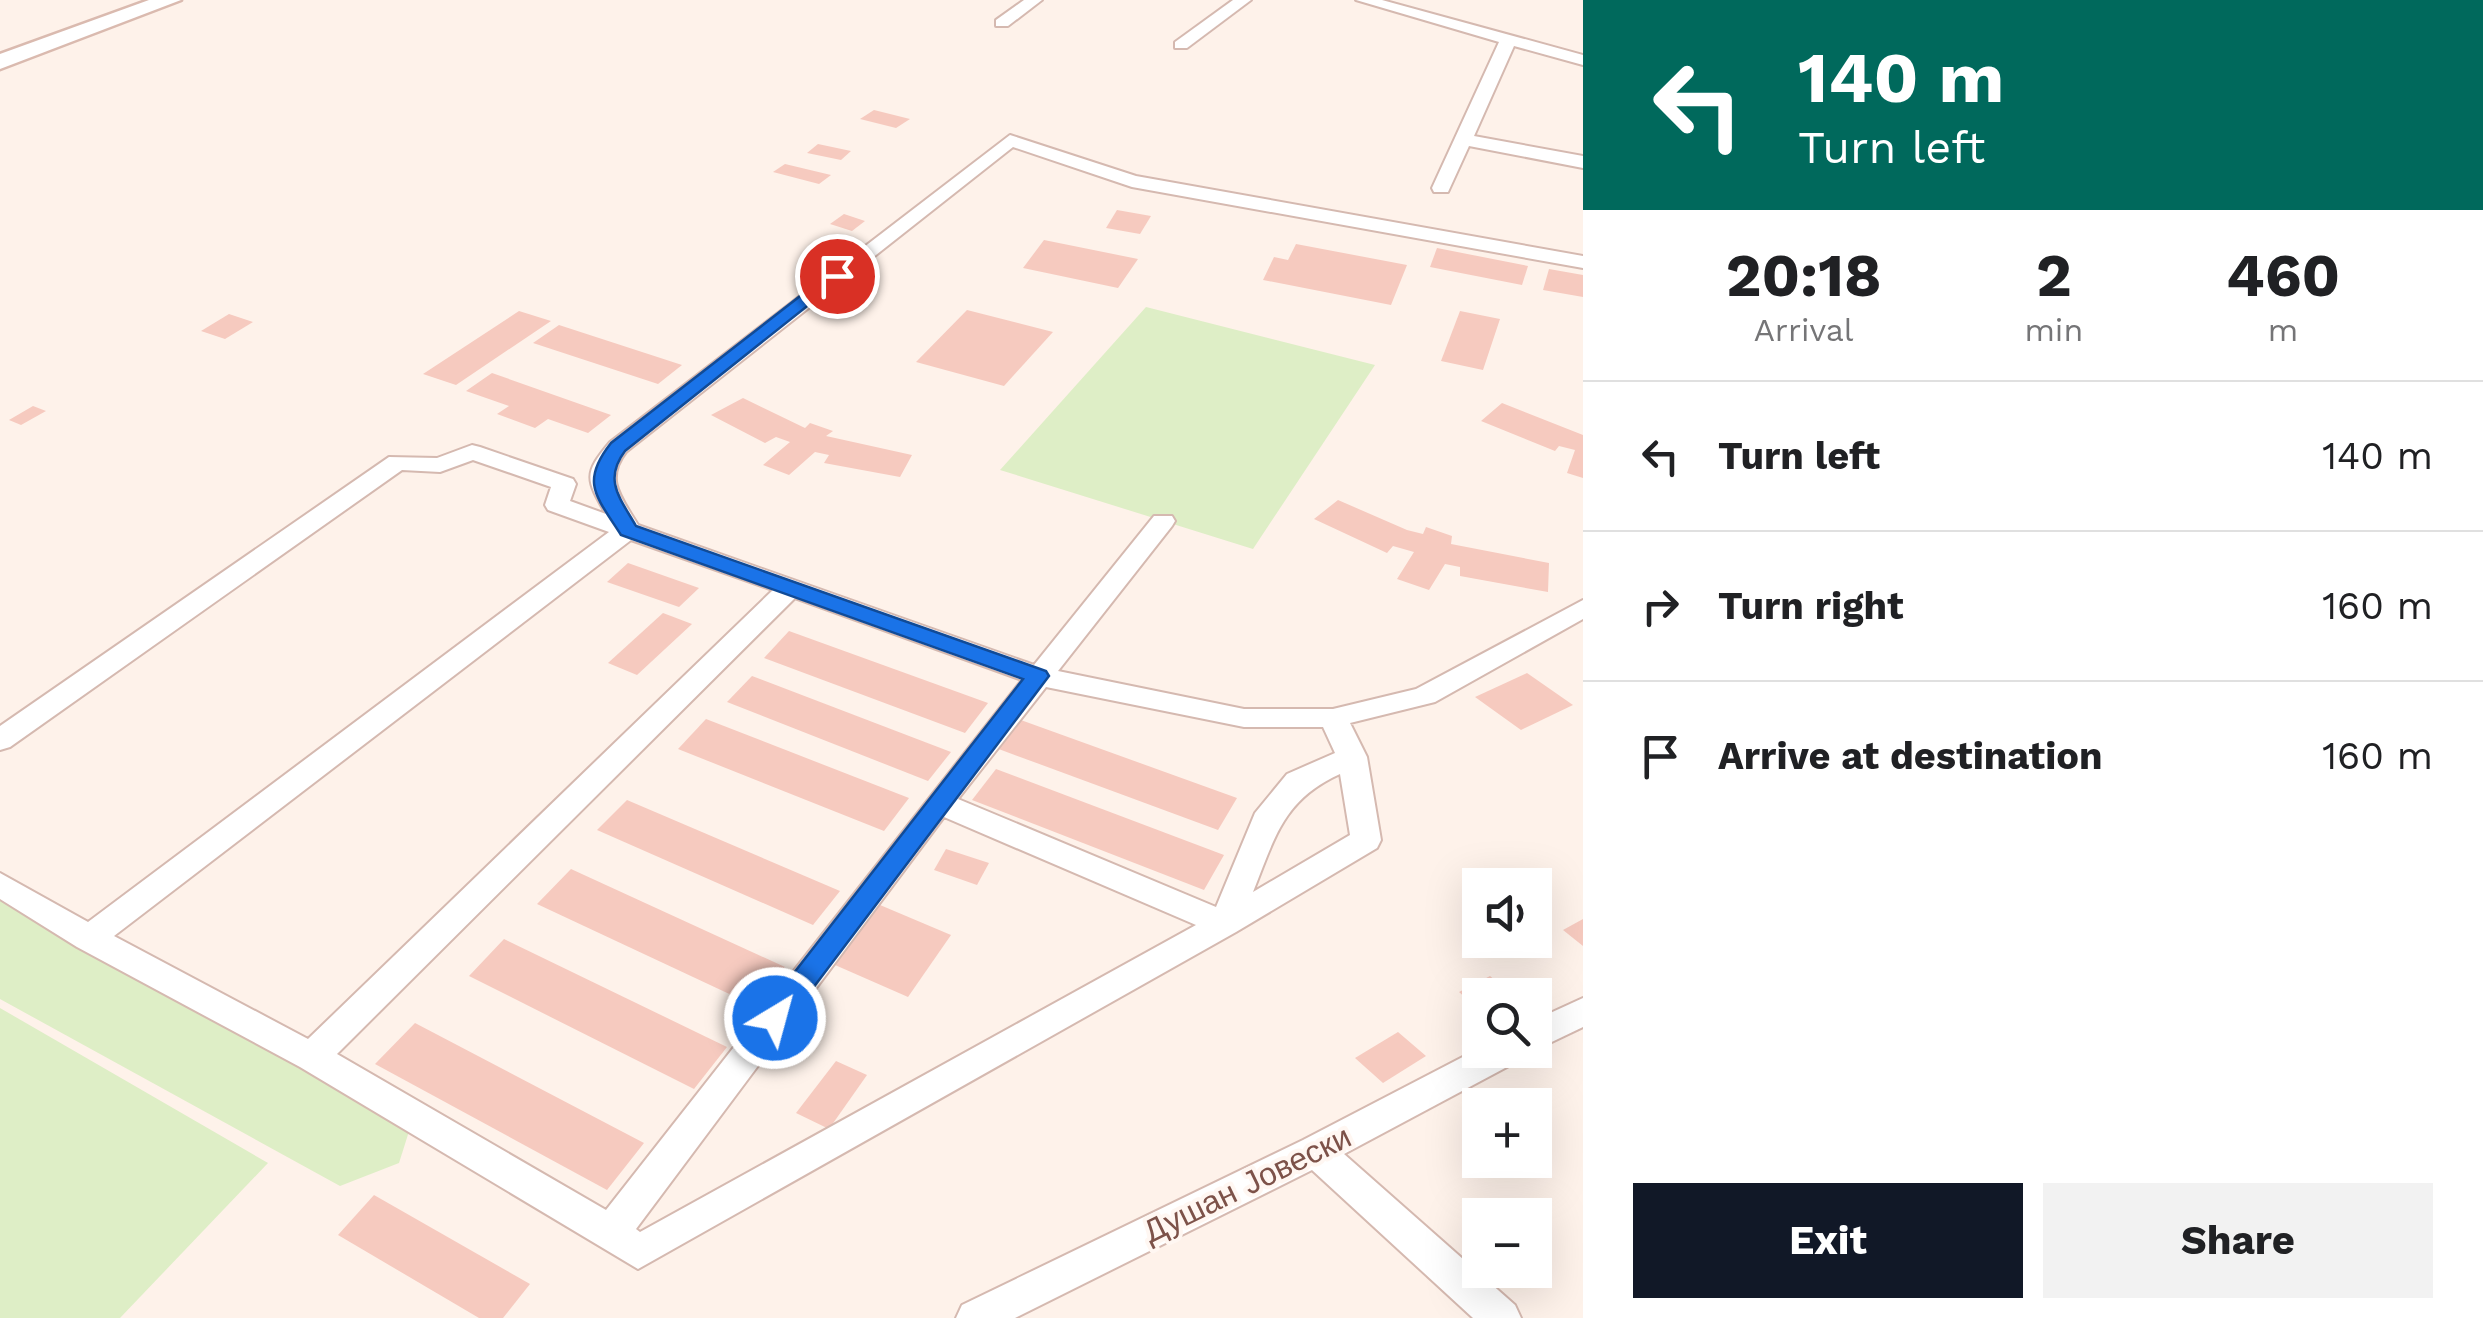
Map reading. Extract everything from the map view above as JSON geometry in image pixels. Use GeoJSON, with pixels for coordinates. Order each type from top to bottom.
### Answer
{"type":"FeatureCollection","features":[{"type":"Feature","properties":{"kind":"main road"},"geometry":{"type":"LineString","coordinates":[[0,62],[170,0]]}},
{"type":"Feature","properties":{"kind":"street"},"geometry":{"type":"LineString","coordinates":[[1002,23],[1034,0]]}},
{"type":"Feature","properties":{"kind":"street"},"geometry":{"type":"LineString","coordinates":[[1181,45],[1243,0]]}},
{"type":"Feature","properties":{"kind":"street"},"geometry":{"type":"LineString","coordinates":[[1364,0],[1583,60]]}},
{"type":"Feature","properties":{"kind":"street"},"geometry":{"type":"LineString","coordinates":[[1441,188],[1508,41]]}},
{"type":"Feature","properties":{"kind":"street"},"geometry":{"type":"LineString","coordinates":[[628,530],[602,484],[602,467],[618,447],[1010,140],[1132,180],[1583,262]]}},
{"type":"Feature","properties":{"kind":"street"},"geometry":{"type":"LineString","coordinates":[[1464,140],[1583,162]]}},
{"type":"Feature","properties":{"kind":"street"},"geometry":{"type":"LineString","coordinates":[[0,740],[398,462],[440,465],[472,452],[564,484],[557,504],[788,590],[1038,676],[1244,718],[1333,718],[1425,696],[1583,608]]}},
{"type":"Feature","properties":{"kind":"street"},"geometry":{"type":"LineString","coordinates":[[611,1232],[939,803],[1163,522]]}},
{"type":"Feature","properties":{"kind":"street"},"geometry":{"type":"LineString","coordinates":[[89,938],[628,530]]}},
{"type":"Feature","properties":{"kind":"street"},"geometry":{"type":"LineString","coordinates":[[312,1057],[788,590]]}},
{"type":"Feature","properties":{"kind":"street"},"geometry":{"type":"LineString","coordinates":[[0,884],[89,938],[312,1057],[611,1232],[638,1252],[1225,924],[1366,840],[1352,757],[1333,718]]}},
{"type":"Feature","properties":{"kind":"street"},"geometry":{"type":"LineString","coordinates":[[1225,924],[1266,820],[1298,781],[1352,757]]}},
{"type":"Feature","properties":{"kind":"street"},"geometry":{"type":"LineString","coordinates":[[939,803],[1225,924]]}},
{"type":"Feature","properties":{"kind":"street"},"geometry":{"type":"LineString","coordinates":[[1552,1027],[1583,1011]]}},
{"type":"Feature","properties":{"kind":"street","name":"Душан Јовески"},"geometry":{"type":"LineString","coordinates":[[982,1316],[1316,1151],[1474,1068]]}},
{"type":"Feature","properties":{"kind":"street"},"geometry":{"type":"LineString","coordinates":[[1316,1151],[1501,1318]]}},
{"type":"Feature","properties":{"kind":"green space"},"geometry":{"type":"Polygon","coordinates":[[[1146,307],[1375,365],[1253,549],[1000,470],[1146,307]]]}},
{"type":"Feature","properties":{"kind":"green space"},"geometry":{"type":"Polygon","coordinates":[[[0,890],[411,1125],[399,1163],[340,1186],[0,999],[0,890]]]}},
{"type":"Feature","properties":{"kind":"green space"},"geometry":{"type":"Polygon","coordinates":[[[0,1008],[268,1163],[120,1318],[0,1318],[0,1008]]]}},
{"type":"Feature","properties":{"kind":"building"},"geometry":{"type":"Polygon","coordinates":[[[874,110],[910,119],[896,128],[860,119],[874,110]]]}},
{"type":"Feature","properties":{"kind":"building"},"geometry":{"type":"Polygon","coordinates":[[[818,144],[851,151],[841,160],[807,153],[818,144]]]}},
{"type":"Feature","properties":{"kind":"building"},"geometry":{"type":"Polygon","coordinates":[[[785,164],[831,175],[819,184],[773,172],[785,164]]]}},
{"type":"Feature","properties":{"kind":"building"},"geometry":{"type":"Polygon","coordinates":[[[1117,210],[1151,216],[1140,234],[1106,228],[1117,210]]]}},
{"type":"Feature","properties":{"kind":"building"},"geometry":{"type":"Polygon","coordinates":[[[844,214],[865,221],[852,231],[830,224],[844,214]]]}},
{"type":"Feature","properties":{"kind":"building"},"geometry":{"type":"Polygon","coordinates":[[[1044,240],[1138,259],[1118,288],[1023,268],[1044,240]]]}},
{"type":"Feature","properties":{"kind":"building"},"geometry":{"type":"Polygon","coordinates":[[[1296,244],[1407,265],[1391,305],[1263,280],[1274,257],[1288,260],[1296,244]]]}},
{"type":"Feature","properties":{"kind":"building"},"geometry":{"type":"Polygon","coordinates":[[[1437,248],[1528,266],[1522,285],[1430,267],[1437,248]]]}},
{"type":"Feature","properties":{"kind":"building"},"geometry":{"type":"Polygon","coordinates":[[[1549,269],[1583,275],[1583,297],[1543,290],[1549,269]]]}},
{"type":"Feature","properties":{"kind":"building"},"geometry":{"type":"Polygon","coordinates":[[[967,310],[1053,332],[1004,386],[916,362],[967,310]]]}},
{"type":"Feature","properties":{"kind":"building"},"geometry":{"type":"Polygon","coordinates":[[[519,311],[551,321],[456,385],[423,374],[519,311]]]}},
{"type":"Feature","properties":{"kind":"building"},"geometry":{"type":"Polygon","coordinates":[[[1460,311],[1500,319],[1483,370],[1441,361],[1460,311]]]}},
{"type":"Feature","properties":{"kind":"building"},"geometry":{"type":"Polygon","coordinates":[[[229,314],[253,322],[225,339],[201,331],[229,314]]]}},
{"type":"Feature","properties":{"kind":"building"},"geometry":{"type":"Polygon","coordinates":[[[559,325],[682,365],[658,384],[533,343],[559,325]]]}},
{"type":"Feature","properties":{"kind":"building"},"geometry":{"type":"Polygon","coordinates":[[[492,373],[611,415],[588,433],[548,419],[535,428],[497,414],[509,406],[466,391],[492,373]]]}},
{"type":"Feature","properties":{"kind":"building"},"geometry":{"type":"Polygon","coordinates":[[[743,398],[805,428],[810,423],[833,431],[826,436],[912,455],[900,477],[824,463],[829,455],[815,452],[789,475],[763,465],[790,442],[776,437],[765,443],[711,415],[743,398]]]}},
{"type":"Feature","properties":{"kind":"building"},"geometry":{"type":"Polygon","coordinates":[[[1502,403],[1583,435],[1583,478],[1567,473],[1575,450],[1559,446],[1555,451],[1481,421],[1502,403]]]}},
{"type":"Feature","properties":{"kind":"building"},"geometry":{"type":"Polygon","coordinates":[[[33,406],[46,411],[21,425],[9,420],[33,406]]]}},
{"type":"Feature","properties":{"kind":"building"},"geometry":{"type":"Polygon","coordinates":[[[1338,500],[1407,530],[1423,534],[1426,527],[1452,536],[1451,544],[1549,563],[1548,592],[1460,576],[1460,567],[1445,564],[1429,590],[1397,579],[1414,552],[1393,546],[1387,553],[1314,519],[1338,500]]]}},
{"type":"Feature","properties":{"kind":"building"},"geometry":{"type":"Polygon","coordinates":[[[628,563],[699,588],[679,607],[607,582],[628,563]]]}},
{"type":"Feature","properties":{"kind":"building"},"geometry":{"type":"Polygon","coordinates":[[[663,613],[692,624],[637,675],[608,663],[663,613]]]}},
{"type":"Feature","properties":{"kind":"building"},"geometry":{"type":"Polygon","coordinates":[[[789,631],[988,703],[965,733],[764,658],[789,631]]]}},
{"type":"Feature","properties":{"kind":"building"},"geometry":{"type":"Polygon","coordinates":[[[1527,673],[1573,705],[1521,730],[1475,697],[1527,673]]]}},
{"type":"Feature","properties":{"kind":"building"},"geometry":{"type":"Polygon","coordinates":[[[752,676],[951,752],[928,781],[727,702],[752,676]]]}},
{"type":"Feature","properties":{"kind":"building"},"geometry":{"type":"Polygon","coordinates":[[[706,719],[909,798],[884,831],[678,749],[706,719]]]}},
{"type":"Feature","properties":{"kind":"building"},"geometry":{"type":"Polygon","coordinates":[[[1018,719],[1237,798],[1218,830],[996,748],[1018,719]]]}},
{"type":"Feature","properties":{"kind":"building"},"geometry":{"type":"Polygon","coordinates":[[[996,769],[1224,855],[1204,890],[972,800],[996,769]]]}},
{"type":"Feature","properties":{"kind":"building"},"geometry":{"type":"Polygon","coordinates":[[[627,800],[840,891],[813,925],[597,830],[627,800]]]}},
{"type":"Feature","properties":{"kind":"building"},"geometry":{"type":"Polygon","coordinates":[[[946,849],[989,863],[977,885],[934,870],[946,849]]]}},
{"type":"Feature","properties":{"kind":"building"},"geometry":{"type":"Polygon","coordinates":[[[571,869],[785,967],[755,1006],[537,904],[571,869]]]}},
{"type":"Feature","properties":{"kind":"building"},"geometry":{"type":"Polygon","coordinates":[[[880,905],[951,935],[908,997],[835,965],[880,905]]]}},
{"type":"Feature","properties":{"kind":"building"},"geometry":{"type":"Polygon","coordinates":[[[1583,919],[1583,946],[1563,930],[1583,919]]]}},
{"type":"Feature","properties":{"kind":"building"},"geometry":{"type":"Polygon","coordinates":[[[504,939],[727,1047],[694,1089],[469,976],[504,939]]]}},
{"type":"Feature","properties":{"kind":"building"},"geometry":{"type":"Polygon","coordinates":[[[415,1023],[644,1143],[607,1190],[375,1064],[415,1023]]]}},
{"type":"Feature","properties":{"kind":"building"},"geometry":{"type":"Polygon","coordinates":[[[1398,1032],[1426,1056],[1383,1083],[1355,1058],[1398,1032]]]}},
{"type":"Feature","properties":{"kind":"building"},"geometry":{"type":"Polygon","coordinates":[[[836,1061],[867,1075],[829,1129],[796,1113],[836,1061]]]}},
{"type":"Feature","properties":{"kind":"building"},"geometry":{"type":"Polygon","coordinates":[[[374,1195],[530,1284],[503,1318],[479,1318],[338,1235],[374,1195]]]}},
{"type":"Feature","properties":{"kind":"route"},"geometry":{"type":"LineString","coordinates":[[775,1018],[1038,676],[628,530],[602,484],[602,467],[618,447],[837,276]]}}]}
